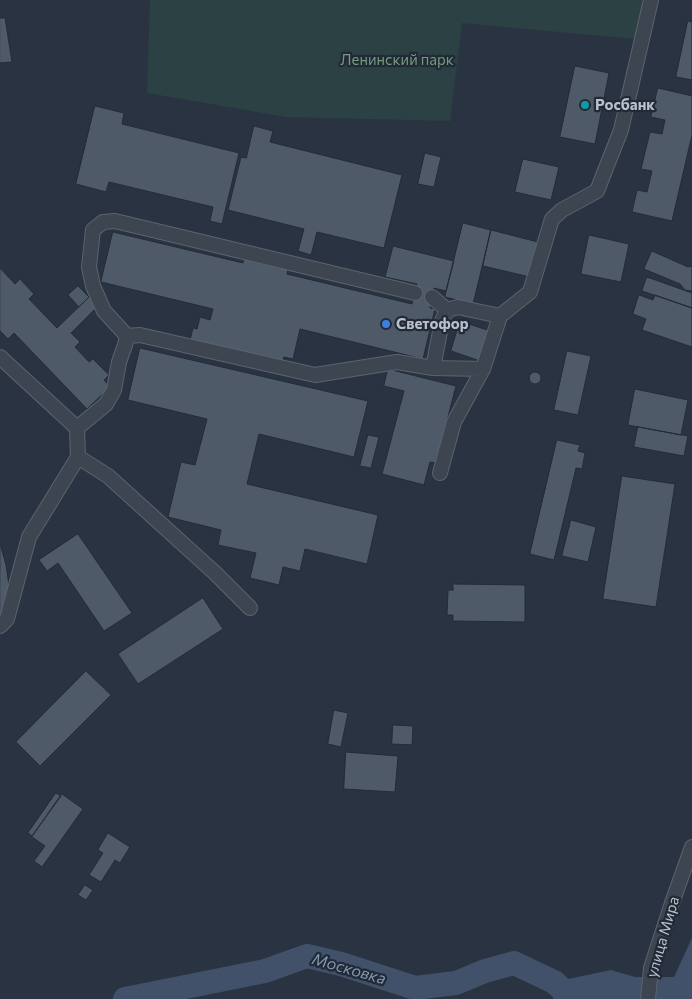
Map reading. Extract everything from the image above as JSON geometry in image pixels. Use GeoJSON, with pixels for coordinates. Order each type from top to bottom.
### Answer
{"type":"FeatureCollection","features":[{"type":"Feature","properties":{"kind":"street"},"geometry":{"type":"LineString","coordinates":[[440,473],[454,422],[483,369],[500,316],[530,292],[552,219],[562,210],[597,191],[622,130],[651,0]]}},
{"type":"Feature","properties":{"kind":"street"},"geometry":{"type":"LineString","coordinates":[[415,293],[115,221],[103,222],[93,230],[89,266],[94,286],[104,311],[127,336],[140,336],[315,376],[397,362],[432,368],[483,369]]}},
{"type":"Feature","properties":{"kind":"street"},"geometry":{"type":"LineString","coordinates":[[432,297],[447,310]]}},
{"type":"Feature","properties":{"kind":"street"},"geometry":{"type":"LineString","coordinates":[[447,310],[458,307],[500,316]]}},
{"type":"Feature","properties":{"kind":"street"},"geometry":{"type":"LineString","coordinates":[[432,368],[442,321],[447,310]]}},
{"type":"Feature","properties":{"kind":"street"},"geometry":{"type":"LineString","coordinates":[[77,428],[106,404],[114,390],[119,362],[127,336]]}},
{"type":"Feature","properties":{"kind":"street"},"geometry":{"type":"LineString","coordinates":[[0,357],[77,428],[78,457],[29,537],[15,592],[6,619],[0,626]]}},
{"type":"Feature","properties":{"kind":"street"},"geometry":{"type":"LineString","coordinates":[[78,457],[108,476],[215,572],[250,608]]}},
{"type":"Feature","properties":{"kind":"street","name":"улица Мира"},"geometry":{"type":"LineString","coordinates":[[648,999],[651,968],[692,847]]}},
{"type":"Feature","properties":{"kind":"green space","name":"Ленинский парк"},"geometry":{"type":"Polygon","coordinates":[[[150,0],[644,0],[635,39],[462,23],[450,121],[286,117],[147,93],[150,0]]]}},
{"type":"Feature","properties":{"kind":"water"},"geometry":{"type":"Polygon","coordinates":[[[692,938],[692,999],[553,999],[554,982],[611,970],[635,977],[674,977],[692,938]]]}},
{"type":"Feature","properties":{"kind":"building"},"geometry":{"type":"Polygon","coordinates":[[[0,18],[5,18],[12,62],[0,63],[0,18]]]}},
{"type":"Feature","properties":{"kind":"building"},"geometry":{"type":"Polygon","coordinates":[[[688,21],[692,22],[692,80],[676,77],[688,21]]]}},
{"type":"Feature","properties":{"kind":"building","name":"Росбанк"},"geometry":{"type":"Polygon","coordinates":[[[575,66],[609,73],[595,144],[560,137],[575,66]]]}},
{"type":"Feature","properties":{"kind":"building"},"geometry":{"type":"Polygon","coordinates":[[[658,88],[692,96],[692,135],[672,221],[632,212],[637,190],[647,192],[652,171],[641,169],[650,132],[662,134],[665,120],[651,117],[658,88]]]}},
{"type":"Feature","properties":{"kind":"building"},"geometry":{"type":"Polygon","coordinates":[[[95,106],[124,113],[122,124],[239,153],[222,224],[210,221],[213,207],[109,182],[106,192],[76,184],[95,106]]]}},
{"type":"Feature","properties":{"kind":"building"},"geometry":{"type":"Polygon","coordinates":[[[254,126],[273,131],[270,142],[402,175],[384,248],[317,232],[311,255],[298,251],[304,229],[228,210],[241,157],[246,158],[254,126]]]}},
{"type":"Feature","properties":{"kind":"building"},"geometry":{"type":"Polygon","coordinates":[[[425,153],[441,157],[434,187],[418,184],[425,153]]]}},
{"type":"Feature","properties":{"kind":"building"},"geometry":{"type":"Polygon","coordinates":[[[523,159],[559,167],[551,200],[515,192],[523,159]]]}},
{"type":"Feature","properties":{"kind":"building"},"geometry":{"type":"Polygon","coordinates":[[[463,223],[491,230],[473,304],[445,297],[463,223]]]}},
{"type":"Feature","properties":{"kind":"building"},"geometry":{"type":"Polygon","coordinates":[[[491,230],[538,242],[530,277],[483,266],[491,230]]]}},
{"type":"Feature","properties":{"kind":"building"},"geometry":{"type":"Polygon","coordinates":[[[113,232],[243,263],[244,257],[288,268],[287,274],[412,304],[417,284],[385,277],[393,246],[454,261],[446,291],[434,288],[430,308],[435,309],[423,359],[300,329],[293,359],[284,357],[282,364],[190,340],[193,328],[197,329],[200,317],[210,320],[213,309],[101,282],[113,232]]]}},
{"type":"Feature","properties":{"kind":"building"},"geometry":{"type":"Polygon","coordinates":[[[589,235],[629,244],[621,282],[581,274],[589,235]]]}},
{"type":"Feature","properties":{"kind":"building"},"geometry":{"type":"Polygon","coordinates":[[[652,251],[688,267],[692,266],[692,291],[685,290],[680,284],[644,269],[652,251]]]}},
{"type":"Feature","properties":{"kind":"building"},"geometry":{"type":"Polygon","coordinates":[[[0,268],[15,284],[20,279],[34,294],[29,299],[57,328],[89,297],[98,306],[71,333],[80,342],[75,347],[89,362],[93,359],[109,375],[104,380],[110,387],[87,409],[14,333],[8,339],[0,331],[0,268]]]}},
{"type":"Feature","properties":{"kind":"building"},"geometry":{"type":"Polygon","coordinates":[[[647,277],[692,293],[692,308],[642,291],[647,277]]]}},
{"type":"Feature","properties":{"kind":"building"},"geometry":{"type":"Polygon","coordinates":[[[78,286],[89,297],[79,307],[68,295],[78,286]]]}},
{"type":"Feature","properties":{"kind":"building"},"geometry":{"type":"Polygon","coordinates":[[[639,295],[653,300],[655,295],[692,308],[692,347],[642,330],[646,319],[633,314],[639,295]]]}},
{"type":"Feature","properties":{"kind":"building"},"geometry":{"type":"Polygon","coordinates":[[[460,321],[490,331],[480,361],[451,351],[460,321]]]}},
{"type":"Feature","properties":{"kind":"building"},"geometry":{"type":"Polygon","coordinates":[[[140,348],[368,401],[354,457],[259,434],[247,484],[378,515],[367,564],[305,549],[300,571],[283,567],[279,585],[250,578],[256,553],[218,545],[221,530],[168,517],[181,462],[195,465],[207,419],[128,400],[140,348]]]}},
{"type":"Feature","properties":{"kind":"building"},"geometry":{"type":"Polygon","coordinates":[[[567,351],[591,356],[578,415],[554,410],[567,351]]]}},
{"type":"Feature","properties":{"kind":"building"},"geometry":{"type":"Polygon","coordinates":[[[388,369],[456,386],[436,463],[430,462],[424,485],[382,474],[404,391],[384,386],[388,369]]]}},
{"type":"Feature","properties":{"kind":"building"},"geometry":{"type":"Polygon","coordinates":[[[533,372],[537,372],[541,378],[537,384],[533,384],[529,380],[529,376],[533,372]]]}},
{"type":"Feature","properties":{"kind":"building"},"geometry":{"type":"Polygon","coordinates":[[[635,389],[688,400],[681,435],[628,425],[635,389]]]}},
{"type":"Feature","properties":{"kind":"building"},"geometry":{"type":"Polygon","coordinates":[[[638,427],[688,436],[684,456],[634,447],[638,427]]]}},
{"type":"Feature","properties":{"kind":"building"},"geometry":{"type":"Polygon","coordinates":[[[368,435],[379,437],[371,468],[360,466],[368,435]]]}},
{"type":"Feature","properties":{"kind":"building"},"geometry":{"type":"Polygon","coordinates":[[[557,440],[580,445],[578,451],[585,453],[582,469],[576,468],[554,560],[530,554],[557,440]]]}},
{"type":"Feature","properties":{"kind":"building"},"geometry":{"type":"Polygon","coordinates":[[[622,476],[675,484],[656,607],[603,599],[622,476]]]}},
{"type":"Feature","properties":{"kind":"building"},"geometry":{"type":"Polygon","coordinates":[[[571,520],[596,527],[588,562],[562,556],[571,520]]]}},
{"type":"Feature","properties":{"kind":"building"},"geometry":{"type":"Polygon","coordinates":[[[78,534],[132,613],[104,631],[58,563],[47,571],[39,560],[78,534]]]}},
{"type":"Feature","properties":{"kind":"building"},"geometry":{"type":"Polygon","coordinates":[[[0,543],[10,592],[2,617],[0,617],[0,543]]]}},
{"type":"Feature","properties":{"kind":"building"},"geometry":{"type":"Polygon","coordinates":[[[453,584],[525,585],[525,622],[453,621],[453,615],[447,615],[448,590],[453,590],[453,584]]]}},
{"type":"Feature","properties":{"kind":"building"},"geometry":{"type":"Polygon","coordinates":[[[203,598],[223,629],[138,684],[118,654],[203,598]]]}},
{"type":"Feature","properties":{"kind":"building"},"geometry":{"type":"Polygon","coordinates":[[[86,671],[111,695],[40,766],[16,742],[86,671]]]}},
{"type":"Feature","properties":{"kind":"building"},"geometry":{"type":"Polygon","coordinates":[[[334,710],[348,713],[341,747],[328,744],[334,710]]]}},
{"type":"Feature","properties":{"kind":"building"},"geometry":{"type":"Polygon","coordinates":[[[393,725],[413,726],[412,745],[392,744],[393,725]]]}},
{"type":"Feature","properties":{"kind":"building"},"geometry":{"type":"Polygon","coordinates":[[[346,752],[398,756],[395,792],[344,789],[346,752]]]}},
{"type":"Feature","properties":{"kind":"building"},"geometry":{"type":"Polygon","coordinates":[[[56,793],[61,796],[32,836],[28,833],[56,793]]]}},
{"type":"Feature","properties":{"kind":"building"},"geometry":{"type":"Polygon","coordinates":[[[62,794],[83,809],[42,867],[34,861],[45,846],[32,837],[62,794]]]}},
{"type":"Feature","properties":{"kind":"building"},"geometry":{"type":"Polygon","coordinates":[[[108,833],[130,847],[120,863],[115,860],[101,882],[89,875],[103,853],[98,850],[108,833]]]}},
{"type":"Feature","properties":{"kind":"building"},"geometry":{"type":"Polygon","coordinates":[[[85,885],[93,890],[86,900],[78,895],[85,885]]]}},
{"type":"Feature","properties":{"kind":"waterway","name":"Московка"},"geometry":{"type":"LineString","coordinates":[[125,999],[265,971],[307,956],[341,964],[415,988],[456,983],[485,971],[514,963],[554,982],[572,998],[592,999]]}},
{"type":"Feature","properties":{"kind":"place","name":"Росбанк"},"geometry":{"type":"Point","coordinates":[585,105]}},
{"type":"Feature","properties":{"kind":"place","name":"Светофор"},"geometry":{"type":"Point","coordinates":[386,324]}}]}
